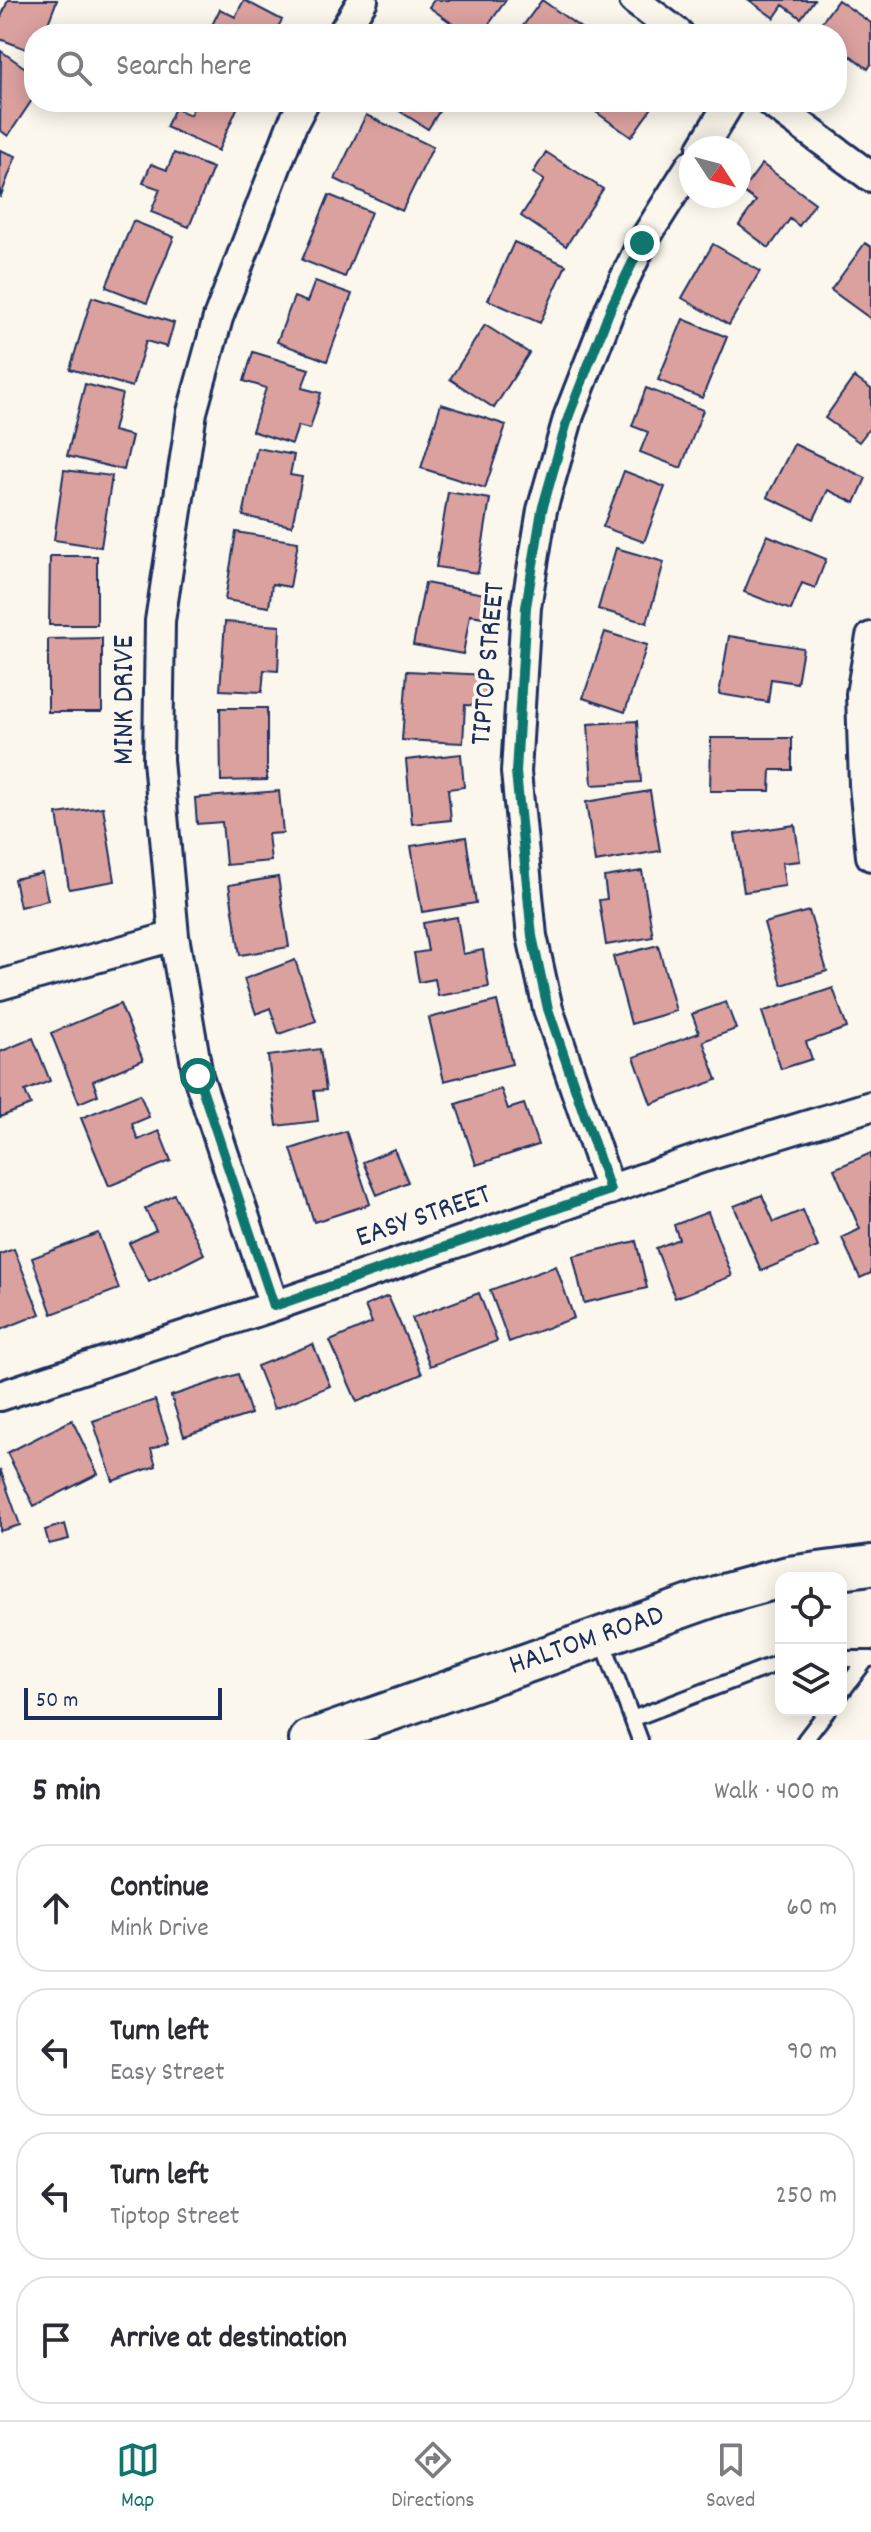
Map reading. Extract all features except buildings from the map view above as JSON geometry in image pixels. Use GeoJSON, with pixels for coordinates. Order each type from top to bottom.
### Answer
{"type":"FeatureCollection","features":[{"type":"Feature","properties":{"kind":"main road","name":"HALTOM ROAD"},"geometry":{"type":"LineString","coordinates":[[309,1740],[719,1595],[788,1576],[871,1565]]}},
{"type":"Feature","properties":{"kind":"street"},"geometry":{"type":"LineString","coordinates":[[348,24],[363,0]]}},
{"type":"Feature","properties":{"kind":"street"},"geometry":{"type":"LineString","coordinates":[[634,0],[666,24]]}},
{"type":"Feature","properties":{"kind":"street","name":"MINK DRIVE"},"geometry":{"type":"LineString","coordinates":[[274,1306],[198,1076],[174,936],[158,760],[160,621],[189,427],[218,318],[299,112]]}},
{"type":"Feature","properties":{"kind":"street"},"geometry":{"type":"LineString","coordinates":[[709,136],[724,112]]}},
{"type":"Feature","properties":{"kind":"street"},"geometry":{"type":"LineString","coordinates":[[783,112],[871,177]]}},
{"type":"Feature","properties":{"kind":"street","name":"TIPTOP STREET"},"geometry":{"type":"LineString","coordinates":[[610,1190],[548,1009],[532,936],[516,772],[526,607],[542,510],[569,415],[611,307],[642,243],[679,184]]}},
{"type":"Feature","properties":{"kind":"street"},"geometry":{"type":"LineString","coordinates":[[871,637],[861,694],[864,785],[871,856]]}},
{"type":"Feature","properties":{"kind":"street"},"geometry":{"type":"LineString","coordinates":[[0,985],[174,936]]}},
{"type":"Feature","properties":{"kind":"street","name":"EASY STREET"},"geometry":{"type":"LineString","coordinates":[[0,1396],[274,1306],[704,1157],[871,1106]]}},
{"type":"Feature","properties":{"kind":"lane"},"geometry":{"type":"LineString","coordinates":[[602,1637],[640,1740]]}},
{"type":"Feature","properties":{"kind":"lane"},"geometry":{"type":"LineString","coordinates":[[847,1659],[868,1659]]}},
{"type":"Feature","properties":{"kind":"lane"},"geometry":{"type":"LineString","coordinates":[[847,1685],[868,1659]]}},
{"type":"Feature","properties":{"kind":"lane"},"geometry":{"type":"LineString","coordinates":[[632,1719],[775,1664]]}},
{"type":"Feature","properties":{"kind":"lane"},"geometry":{"type":"LineString","coordinates":[[805,1740],[823,1716]]}},
{"type":"Feature","properties":{"kind":"route"},"geometry":{"type":"LineString","coordinates":[[198,1076],[274,1306],[610,1190],[548,1009],[532,936],[516,772],[526,607],[542,510],[569,415],[611,307],[642,243]]}}]}
